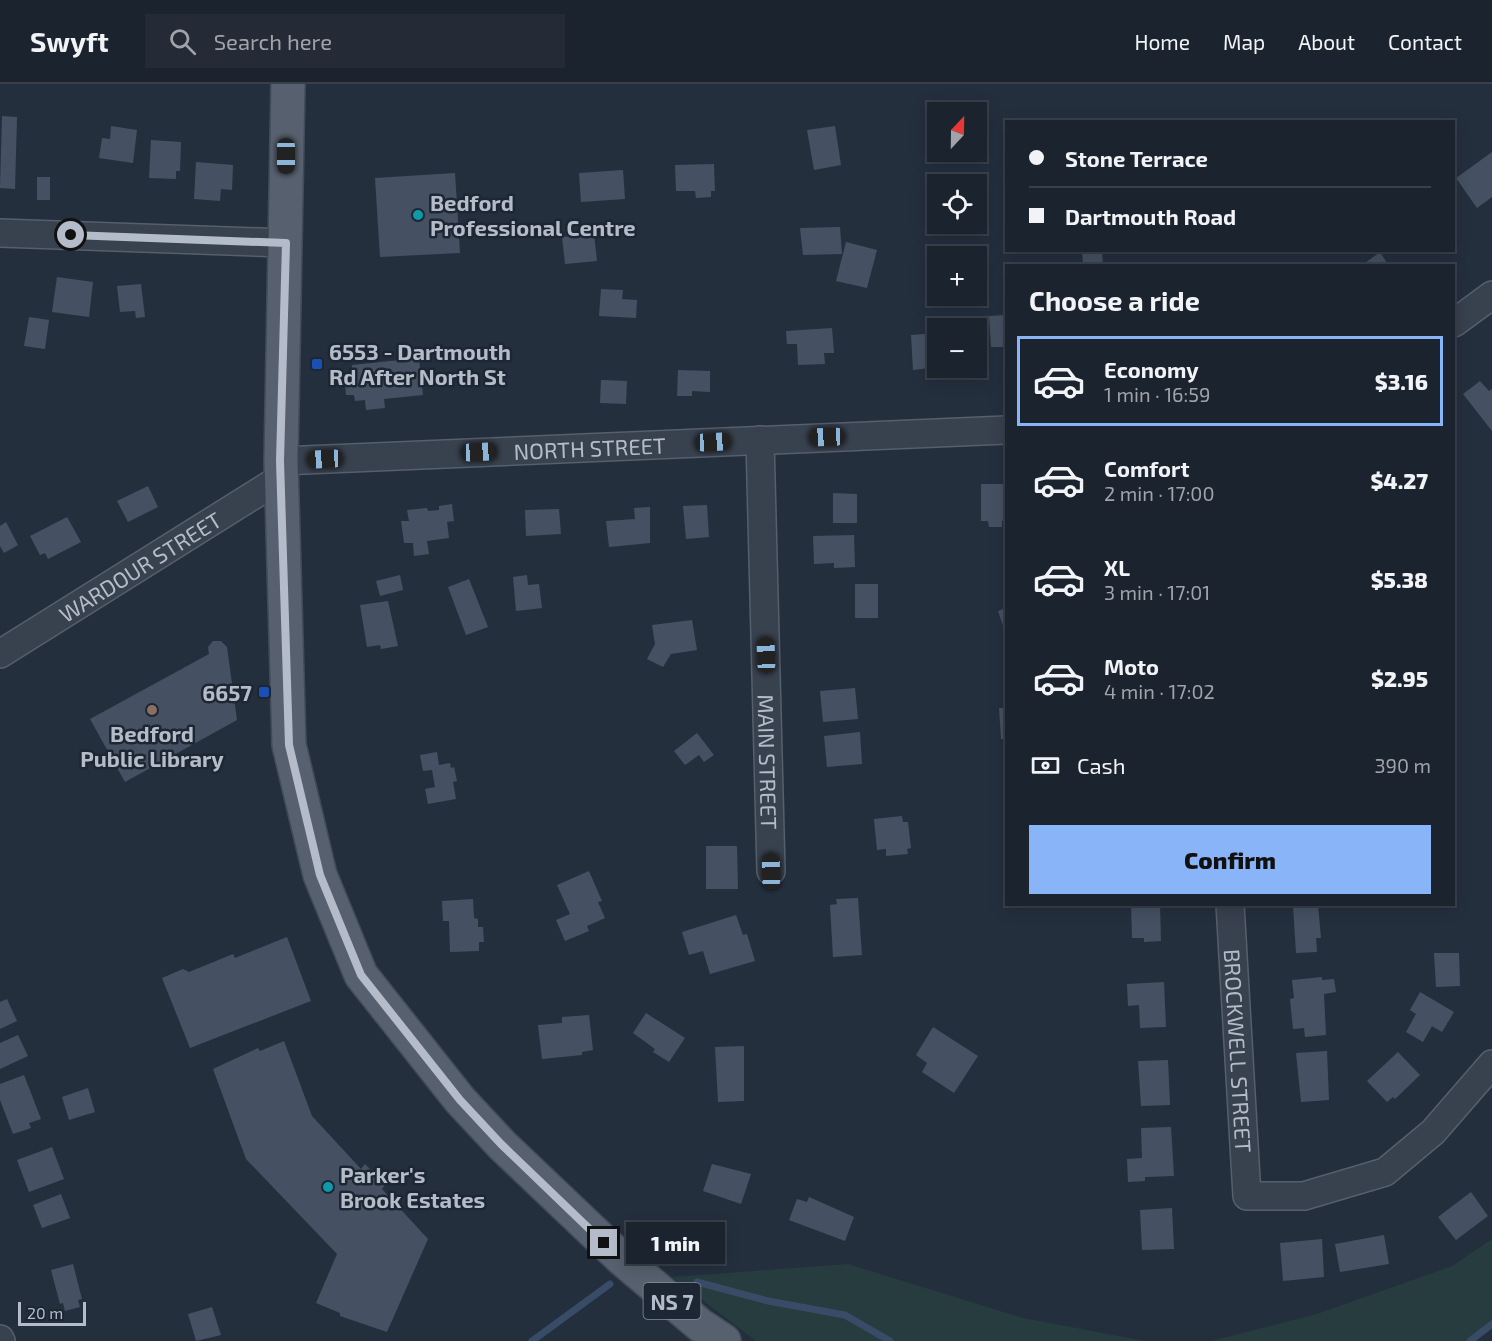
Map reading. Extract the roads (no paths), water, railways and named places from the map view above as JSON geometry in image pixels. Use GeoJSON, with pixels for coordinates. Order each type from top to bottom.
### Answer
{"type":"FeatureCollection","features":[{"type":"Feature","properties":{"kind":"main road","name":"NS 7"},"geometry":{"type":"LineString","coordinates":[[288,84],[281,470],[289,745],[320,875],[361,975],[460,1100],[501,1144],[622,1259],[700,1325],[724,1341]]}},
{"type":"Feature","properties":{"kind":"street"},"geometry":{"type":"LineString","coordinates":[[0,233],[286,243]]}},
{"type":"Feature","properties":{"kind":"street"},"geometry":{"type":"LineString","coordinates":[[1455,322],[1492,295]]}},
{"type":"Feature","properties":{"kind":"street","name":"NORTH STREET"},"geometry":{"type":"LineString","coordinates":[[281,470],[760,440],[1005,430]]}},
{"type":"Feature","properties":{"kind":"street","name":"MAIN STREET"},"geometry":{"type":"LineString","coordinates":[[760,440],[771,871]]}},
{"type":"Feature","properties":{"kind":"street","name":"WARDOUR STREET"},"geometry":{"type":"LineString","coordinates":[[0,654],[281,470]]}},
{"type":"Feature","properties":{"kind":"street","name":"BROCKWELL STREET"},"geometry":{"type":"LineString","coordinates":[[1230,906],[1247,1196],[1304,1196],[1385,1172],[1433,1132],[1492,1064]]}},
{"type":"Feature","properties":{"kind":"waterway"},"geometry":{"type":"LineString","coordinates":[[697,1282],[768,1301],[845,1315],[890,1341]]}},
{"type":"Feature","properties":{"kind":"waterway"},"geometry":{"type":"LineString","coordinates":[[532,1341],[610,1284]]}},
{"type":"Feature","properties":{"kind":"waterway"},"geometry":{"type":"LineString","coordinates":[[1470,1341],[1492,1324]]}},
{"type":"Feature","properties":{"kind":"place","name":"Bedford Professional Centre"},"geometry":{"type":"Point","coordinates":[418,215]}},
{"type":"Feature","properties":{"kind":"place","name":"6553 - Dartmouth Rd After North St"},"geometry":{"type":"Point","coordinates":[317,364]}},
{"type":"Feature","properties":{"kind":"place","name":"6657"},"geometry":{"type":"Point","coordinates":[264,692]}},
{"type":"Feature","properties":{"kind":"place","name":"Bedford Public Library"},"geometry":{"type":"Point","coordinates":[152,710]}},
{"type":"Feature","properties":{"kind":"place","name":"Parker's Brook Estates"},"geometry":{"type":"Point","coordinates":[328,1187]}}]}
